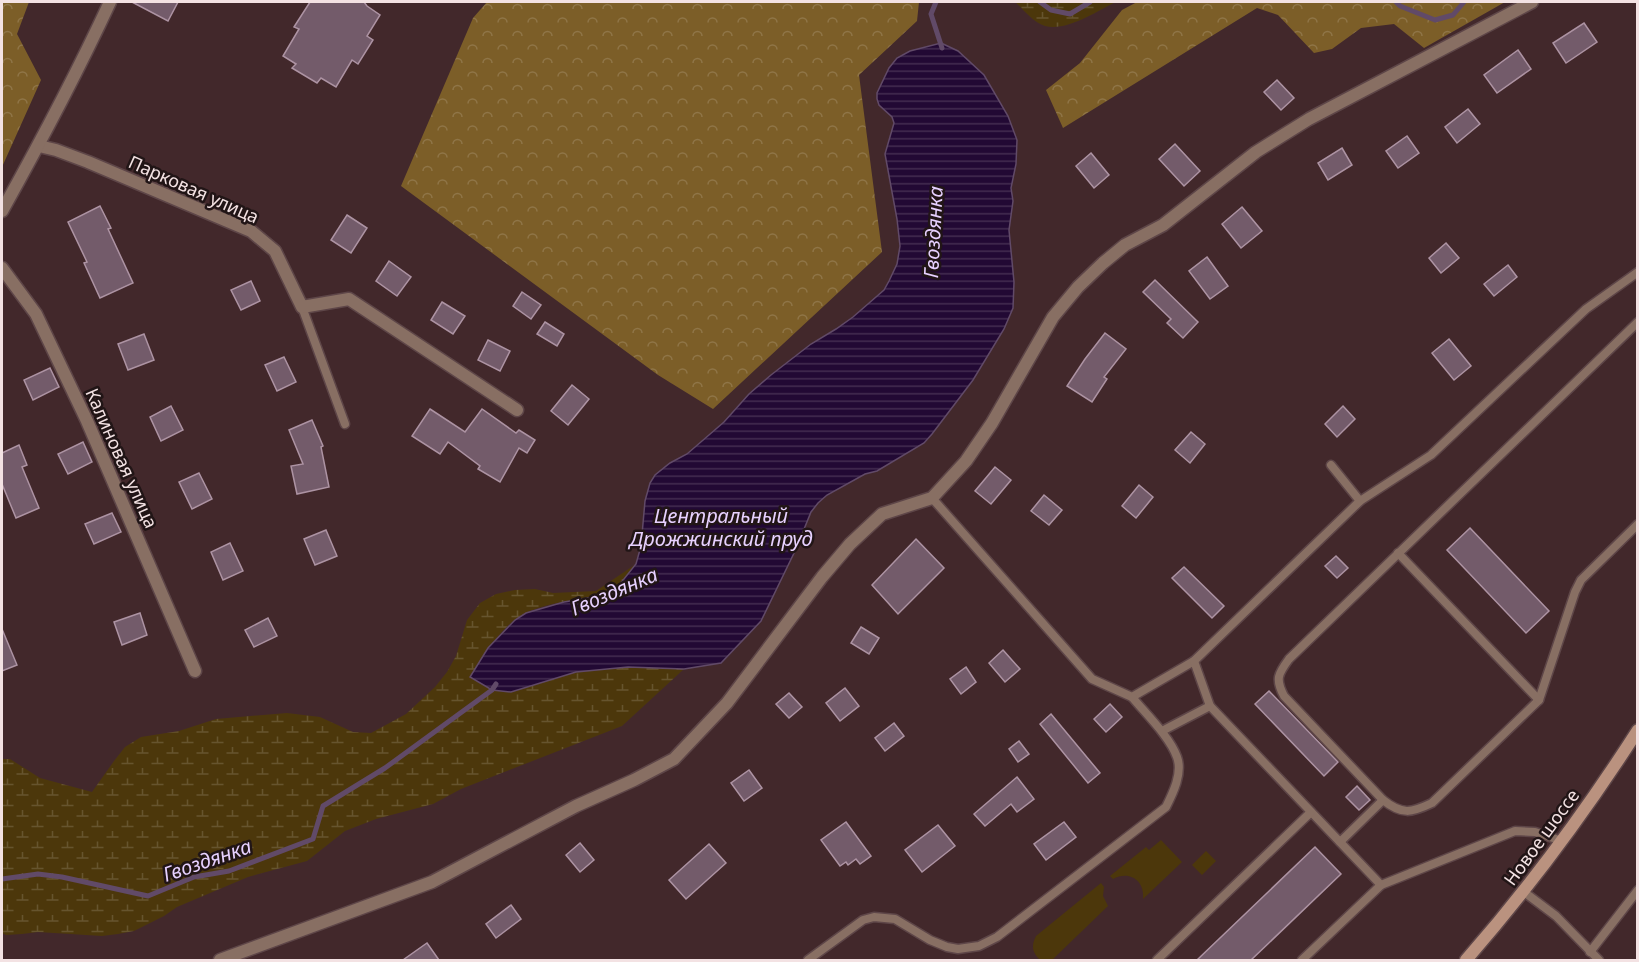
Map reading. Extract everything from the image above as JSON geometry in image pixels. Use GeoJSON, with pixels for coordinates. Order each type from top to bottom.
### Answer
{"type":"FeatureCollection","features":[{"type":"Feature","properties":{"kind":"street"},"geometry":{"type":"LineString","coordinates":[[2,211],[39,146],[110,2]]}},
{"type":"Feature","properties":{"kind":"street"},"geometry":{"type":"LineString","coordinates":[[220,960],[432,882],[576,806],[674,759],[727,703],[849,544],[882,514],[932,498],[966,460],[992,423],[1053,317],[1078,287],[1110,257],[1125,245],[1162,225],[1256,152],[1310,119],[1532,2]]}},
{"type":"Feature","properties":{"kind":"street","name":"Парковая улица"},"geometry":{"type":"LineString","coordinates":[[39,146],[88,162],[250,231],[275,251],[302,307]]}},
{"type":"Feature","properties":{"kind":"street","name":"Калиновая улица"},"geometry":{"type":"LineString","coordinates":[[2,268],[36,314],[87,421],[195,671]]}},
{"type":"Feature","properties":{"kind":"street"},"geometry":{"type":"LineString","coordinates":[[302,307],[349,299],[517,410]]}},
{"type":"Feature","properties":{"kind":"street","name":"Новое шоссе"},"geometry":{"type":"LineString","coordinates":[[1466,960],[1524,892],[1638,730]]}},
{"type":"Feature","properties":{"kind":"lane"},"geometry":{"type":"LineString","coordinates":[[1132,698],[1194,661],[1360,501],[1431,455],[1586,309],[1638,272]]}},
{"type":"Feature","properties":{"kind":"lane"},"geometry":{"type":"LineString","coordinates":[[302,307],[345,424]]}},
{"type":"Feature","properties":{"kind":"lane"},"geometry":{"type":"LineString","coordinates":[[1638,322],[1289,658],[1279,672],[1280,688],[1284,696],[1383,800],[1394,808],[1415,811],[1432,803],[1539,700],[1581,580],[1638,524]]}},
{"type":"Feature","properties":{"kind":"lane"},"geometry":{"type":"LineString","coordinates":[[1330,465],[1360,501]]}},
{"type":"Feature","properties":{"kind":"lane"},"geometry":{"type":"LineString","coordinates":[[808,960],[863,920],[874,917],[894,919],[947,947],[969,949],[979,946],[997,937],[1166,807],[1174,792],[1178,777],[1178,759],[1162,731],[1132,698],[1092,679],[932,498]]}},
{"type":"Feature","properties":{"kind":"lane"},"geometry":{"type":"LineString","coordinates":[[1398,553],[1539,700]]}},
{"type":"Feature","properties":{"kind":"lane"},"geometry":{"type":"LineString","coordinates":[[1194,661],[1210,706],[1381,885]]}},
{"type":"Feature","properties":{"kind":"lane"},"geometry":{"type":"LineString","coordinates":[[1162,731],[1210,706]]}},
{"type":"Feature","properties":{"kind":"lane"},"geometry":{"type":"LineString","coordinates":[[1340,842],[1383,800]]}},
{"type":"Feature","properties":{"kind":"lane"},"geometry":{"type":"LineString","coordinates":[[1157,960],[1311,812]]}},
{"type":"Feature","properties":{"kind":"lane"},"geometry":{"type":"LineString","coordinates":[[1302,960],[1381,885],[1515,831],[1535,832],[1562,841]]}},
{"type":"Feature","properties":{"kind":"lane"},"geometry":{"type":"LineString","coordinates":[[1590,952],[1638,890]]}},
{"type":"Feature","properties":{"kind":"lane"},"geometry":{"type":"LineString","coordinates":[[1524,892],[1556,916],[1599,960]]}},
{"type":"Feature","properties":{"kind":"green space"},"geometry":{"type":"Polygon","coordinates":[[[2,2],[29,2],[17,34],[41,80],[2,167],[2,2]]]}},
{"type":"Feature","properties":{"kind":"green space"},"geometry":{"type":"Polygon","coordinates":[[[487,2],[919,2],[917,21],[859,75],[882,252],[713,409],[658,375],[401,186],[473,18],[487,2]]]}},
{"type":"Feature","properties":{"kind":"green space"},"geometry":{"type":"Polygon","coordinates":[[[1015,2],[1116,2],[1081,20],[1053,27],[1037,22],[1015,2]]]}},
{"type":"Feature","properties":{"kind":"green space"},"geometry":{"type":"Polygon","coordinates":[[[1137,2],[1505,2],[1424,48],[1394,24],[1361,28],[1332,49],[1314,53],[1278,15],[1257,8],[1063,128],[1046,90],[1080,63],[1122,10],[1137,2]]]}},
{"type":"Feature","properties":{"kind":"green space"},"geometry":{"type":"Polygon","coordinates":[[[636,564],[612,594],[537,608],[517,618],[488,648],[511,692],[576,672],[628,667],[684,669],[622,726],[461,789],[433,804],[376,819],[345,831],[307,861],[248,877],[177,907],[134,931],[102,936],[38,932],[6,935],[2,933],[2,759],[10,759],[40,778],[92,792],[125,747],[141,737],[179,731],[216,719],[287,713],[320,717],[353,732],[371,733],[406,714],[435,687],[456,656],[467,620],[480,603],[496,594],[515,590],[535,589],[553,593],[596,591],[636,564]]]}},
{"type":"Feature","properties":{"kind":"green space"},"geometry":{"type":"Polygon","coordinates":[[[1161,840],[1182,862],[1143,899],[1139,882],[1135,879],[1130,876],[1119,876],[1113,879],[1110,876],[1146,847],[1149,850],[1161,840]]]}},
{"type":"Feature","properties":{"kind":"green space"},"geometry":{"type":"Polygon","coordinates":[[[1206,851],[1216,861],[1202,875],[1192,865],[1206,851]]]}},
{"type":"Feature","properties":{"kind":"green space"},"geometry":{"type":"Polygon","coordinates":[[[1101,883],[1104,887],[1103,896],[1108,906],[1052,960],[1040,960],[1033,949],[1036,936],[1101,883]]]}},
{"type":"Feature","properties":{"kind":"water","name":"Центральный Дрожжинский пруд"},"geometry":{"type":"Polygon","coordinates":[[[941,43],[958,51],[984,75],[1008,116],[1017,140],[1009,230],[1014,282],[1013,308],[1004,329],[973,380],[924,443],[877,471],[865,474],[827,495],[818,503],[811,512],[761,621],[721,663],[684,669],[628,667],[576,672],[511,692],[492,690],[470,677],[488,648],[515,620],[526,613],[564,602],[612,594],[636,564],[641,546],[645,501],[655,475],[670,463],[687,454],[724,422],[749,394],[771,375],[811,344],[853,317],[884,290],[897,264],[900,246],[885,154],[894,123],[892,117],[879,105],[877,93],[889,68],[897,58],[910,51],[941,43]]]}},
{"type":"Feature","properties":{"kind":"building"},"geometry":{"type":"Polygon","coordinates":[[[132,2],[178,2],[168,21],[132,2]]]}},
{"type":"Feature","properties":{"kind":"building"},"geometry":{"type":"Polygon","coordinates":[[[310,2],[364,2],[380,15],[367,36],[373,40],[358,64],[352,60],[336,87],[321,78],[317,83],[292,68],[296,64],[283,56],[299,29],[294,27],[310,2]]]}},
{"type":"Feature","properties":{"kind":"building"},"geometry":{"type":"Polygon","coordinates":[[[1584,23],[1597,42],[1566,63],[1553,43],[1584,23]]]}},
{"type":"Feature","properties":{"kind":"building"},"geometry":{"type":"Polygon","coordinates":[[[1518,50],[1531,69],[1497,93],[1484,75],[1518,50]]]}},
{"type":"Feature","properties":{"kind":"building"},"geometry":{"type":"Polygon","coordinates":[[[1277,80],[1294,98],[1281,110],[1264,92],[1277,80]]]}},
{"type":"Feature","properties":{"kind":"building"},"geometry":{"type":"Polygon","coordinates":[[[1468,109],[1480,124],[1457,143],[1445,127],[1468,109]]]}},
{"type":"Feature","properties":{"kind":"building"},"geometry":{"type":"Polygon","coordinates":[[[1407,136],[1419,153],[1398,168],[1386,151],[1407,136]]]}},
{"type":"Feature","properties":{"kind":"building"},"geometry":{"type":"Polygon","coordinates":[[[1175,144],[1200,171],[1184,186],[1159,159],[1175,144]]]}},
{"type":"Feature","properties":{"kind":"building"},"geometry":{"type":"Polygon","coordinates":[[[1342,148],[1352,165],[1328,180],[1318,163],[1342,148]]]}},
{"type":"Feature","properties":{"kind":"building"},"geometry":{"type":"Polygon","coordinates":[[[1091,153],[1109,175],[1094,188],[1076,166],[1091,153]]]}},
{"type":"Feature","properties":{"kind":"building"},"geometry":{"type":"Polygon","coordinates":[[[100,206],[133,283],[100,298],[84,263],[87,262],[68,222],[100,206]]]}},
{"type":"Feature","properties":{"kind":"building"},"geometry":{"type":"Polygon","coordinates":[[[1242,207],[1262,231],[1241,248],[1222,224],[1242,207]]]}},
{"type":"Feature","properties":{"kind":"building"},"geometry":{"type":"Polygon","coordinates":[[[347,215],[367,228],[351,253],[331,240],[347,215]]]}},
{"type":"Feature","properties":{"kind":"building"},"geometry":{"type":"Polygon","coordinates":[[[1446,243],[1459,258],[1441,273],[1429,258],[1446,243]]]}},
{"type":"Feature","properties":{"kind":"building"},"geometry":{"type":"Polygon","coordinates":[[[1207,257],[1228,286],[1210,299],[1189,271],[1207,257]]]}},
{"type":"Feature","properties":{"kind":"building"},"geometry":{"type":"Polygon","coordinates":[[[389,261],[411,277],[397,296],[376,281],[389,261]]]}},
{"type":"Feature","properties":{"kind":"building"},"geometry":{"type":"Polygon","coordinates":[[[1508,265],[1517,277],[1494,296],[1484,284],[1508,265]]]}},
{"type":"Feature","properties":{"kind":"building"},"geometry":{"type":"Polygon","coordinates":[[[1155,280],[1198,322],[1183,338],[1167,323],[1171,319],[1143,292],[1155,280]]]}},
{"type":"Feature","properties":{"kind":"building"},"geometry":{"type":"Polygon","coordinates":[[[251,281],[260,301],[241,310],[231,290],[251,281]]]}},
{"type":"Feature","properties":{"kind":"building"},"geometry":{"type":"Polygon","coordinates":[[[522,292],[541,305],[531,319],[513,306],[522,292]]]}},
{"type":"Feature","properties":{"kind":"building"},"geometry":{"type":"Polygon","coordinates":[[[442,302],[465,316],[453,334],[431,320],[442,302]]]}},
{"type":"Feature","properties":{"kind":"building"},"geometry":{"type":"Polygon","coordinates":[[[545,322],[564,334],[557,346],[537,334],[545,322]]]}},
{"type":"Feature","properties":{"kind":"building"},"geometry":{"type":"Polygon","coordinates":[[[1105,333],[1126,349],[1104,377],[1107,379],[1092,402],[1067,386],[1105,333]]]}},
{"type":"Feature","properties":{"kind":"building"},"geometry":{"type":"Polygon","coordinates":[[[144,334],[154,360],[128,370],[118,344],[144,334]]]}},
{"type":"Feature","properties":{"kind":"building"},"geometry":{"type":"Polygon","coordinates":[[[1449,339],[1471,366],[1454,380],[1432,353],[1449,339]]]}},
{"type":"Feature","properties":{"kind":"building"},"geometry":{"type":"Polygon","coordinates":[[[488,340],[510,351],[500,371],[478,360],[488,340]]]}},
{"type":"Feature","properties":{"kind":"building"},"geometry":{"type":"Polygon","coordinates":[[[284,357],[296,382],[277,391],[265,365],[284,357]]]}},
{"type":"Feature","properties":{"kind":"building"},"geometry":{"type":"Polygon","coordinates":[[[50,368],[59,387],[33,400],[24,380],[50,368]]]}},
{"type":"Feature","properties":{"kind":"building"},"geometry":{"type":"Polygon","coordinates":[[[572,385],[589,399],[568,425],[551,411],[572,385]]]}},
{"type":"Feature","properties":{"kind":"building"},"geometry":{"type":"Polygon","coordinates":[[[171,406],[183,430],[161,441],[150,417],[171,406]]]}},
{"type":"Feature","properties":{"kind":"building"},"geometry":{"type":"Polygon","coordinates":[[[1343,406],[1355,419],[1337,437],[1325,424],[1343,406]]]}},
{"type":"Feature","properties":{"kind":"building"},"geometry":{"type":"Polygon","coordinates":[[[430,409],[465,432],[482,409],[516,433],[519,430],[535,440],[527,453],[519,448],[500,482],[478,469],[480,466],[448,442],[440,454],[412,436],[430,409]]]}},
{"type":"Feature","properties":{"kind":"building"},"geometry":{"type":"Polygon","coordinates":[[[312,420],[323,446],[321,447],[329,487],[297,494],[291,466],[303,464],[289,430],[312,420]]]}},
{"type":"Feature","properties":{"kind":"building"},"geometry":{"type":"Polygon","coordinates":[[[1191,432],[1205,444],[1190,463],[1175,450],[1191,432]]]}},
{"type":"Feature","properties":{"kind":"building"},"geometry":{"type":"Polygon","coordinates":[[[83,442],[92,462],[68,474],[58,454],[83,442]]]}},
{"type":"Feature","properties":{"kind":"building"},"geometry":{"type":"Polygon","coordinates":[[[19,445],[27,465],[22,467],[39,508],[16,518],[2,484],[2,453],[19,445]]]}},
{"type":"Feature","properties":{"kind":"building"},"geometry":{"type":"Polygon","coordinates":[[[995,467],[1011,480],[991,504],[975,491],[995,467]]]}},
{"type":"Feature","properties":{"kind":"building"},"geometry":{"type":"Polygon","coordinates":[[[199,473],[212,499],[192,509],[179,482],[199,473]]]}},
{"type":"Feature","properties":{"kind":"building"},"geometry":{"type":"Polygon","coordinates":[[[1139,485],[1153,497],[1136,518],[1122,506],[1139,485]]]}},
{"type":"Feature","properties":{"kind":"building"},"geometry":{"type":"Polygon","coordinates":[[[1044,495],[1062,510],[1049,525],[1031,511],[1044,495]]]}},
{"type":"Feature","properties":{"kind":"building"},"geometry":{"type":"Polygon","coordinates":[[[112,513],[121,532],[94,544],[85,524],[112,513]]]}},
{"type":"Feature","properties":{"kind":"building"},"geometry":{"type":"Polygon","coordinates":[[[1470,528],[1549,611],[1526,633],[1447,550],[1470,528]]]}},
{"type":"Feature","properties":{"kind":"building"},"geometry":{"type":"Polygon","coordinates":[[[326,530],[337,556],[315,565],[304,539],[326,530]]]}},
{"type":"Feature","properties":{"kind":"building"},"geometry":{"type":"Polygon","coordinates":[[[916,539],[944,568],[898,614],[872,585],[916,539]]]}},
{"type":"Feature","properties":{"kind":"building"},"geometry":{"type":"Polygon","coordinates":[[[230,543],[243,571],[223,580],[211,552],[230,543]]]}},
{"type":"Feature","properties":{"kind":"building"},"geometry":{"type":"Polygon","coordinates":[[[1336,556],[1348,568],[1337,578],[1325,566],[1336,556]]]}},
{"type":"Feature","properties":{"kind":"building"},"geometry":{"type":"Polygon","coordinates":[[[1184,567],[1224,606],[1212,618],[1172,578],[1184,567]]]}},
{"type":"Feature","properties":{"kind":"building"},"geometry":{"type":"Polygon","coordinates":[[[140,613],[147,635],[122,645],[114,622],[140,613]]]}},
{"type":"Feature","properties":{"kind":"building"},"geometry":{"type":"Polygon","coordinates":[[[268,618],[277,636],[254,647],[245,630],[268,618]]]}},
{"type":"Feature","properties":{"kind":"building"},"geometry":{"type":"Polygon","coordinates":[[[861,627],[879,638],[869,654],[851,643],[861,627]]]}},
{"type":"Feature","properties":{"kind":"building"},"geometry":{"type":"Polygon","coordinates":[[[2,629],[17,665],[2,671],[2,629]]]}},
{"type":"Feature","properties":{"kind":"building"},"geometry":{"type":"Polygon","coordinates":[[[1003,650],[1020,669],[1005,682],[989,663],[1003,650]]]}},
{"type":"Feature","properties":{"kind":"building"},"geometry":{"type":"Polygon","coordinates":[[[966,667],[976,682],[961,694],[950,679],[966,667]]]}},
{"type":"Feature","properties":{"kind":"building"},"geometry":{"type":"Polygon","coordinates":[[[845,688],[859,706],[840,721],[826,703],[845,688]]]}},
{"type":"Feature","properties":{"kind":"building"},"geometry":{"type":"Polygon","coordinates":[[[1269,691],[1338,762],[1324,776],[1255,704],[1269,691]]]}},
{"type":"Feature","properties":{"kind":"building"},"geometry":{"type":"Polygon","coordinates":[[[789,693],[802,707],[789,718],[776,704],[789,693]]]}},
{"type":"Feature","properties":{"kind":"building"},"geometry":{"type":"Polygon","coordinates":[[[1110,704],[1122,717],[1106,732],[1094,719],[1110,704]]]}},
{"type":"Feature","properties":{"kind":"building"},"geometry":{"type":"Polygon","coordinates":[[[1051,714],[1100,773],[1088,783],[1040,724],[1051,714]]]}},
{"type":"Feature","properties":{"kind":"building"},"geometry":{"type":"Polygon","coordinates":[[[894,723],[904,736],[885,751],[875,738],[894,723]]]}},
{"type":"Feature","properties":{"kind":"building"},"geometry":{"type":"Polygon","coordinates":[[[1019,741],[1029,754],[1018,762],[1009,749],[1019,741]]]}},
{"type":"Feature","properties":{"kind":"building"},"geometry":{"type":"Polygon","coordinates":[[[749,770],[762,788],[744,801],[731,783],[749,770]]]}},
{"type":"Feature","properties":{"kind":"building"},"geometry":{"type":"Polygon","coordinates":[[[1017,777],[1034,799],[1017,812],[1011,804],[985,826],[974,814],[1017,777]]]}},
{"type":"Feature","properties":{"kind":"building"},"geometry":{"type":"Polygon","coordinates":[[[1357,786],[1370,800],[1359,810],[1346,797],[1357,786]]]}},
{"type":"Feature","properties":{"kind":"building"},"geometry":{"type":"Polygon","coordinates":[[[846,822],[871,856],[860,864],[856,859],[848,865],[846,862],[840,866],[821,840],[846,822]]]}},
{"type":"Feature","properties":{"kind":"building"},"geometry":{"type":"Polygon","coordinates":[[[1064,822],[1076,837],[1046,860],[1034,844],[1064,822]]]}},
{"type":"Feature","properties":{"kind":"building"},"geometry":{"type":"Polygon","coordinates":[[[938,825],[955,846],[922,872],[905,850],[938,825]]]}},
{"type":"Feature","properties":{"kind":"building"},"geometry":{"type":"Polygon","coordinates":[[[580,843],[594,860],[580,872],[566,855],[580,843]]]}},
{"type":"Feature","properties":{"kind":"building"},"geometry":{"type":"Polygon","coordinates":[[[709,844],[726,863],[686,899],[669,880],[709,844]]]}},
{"type":"Feature","properties":{"kind":"building"},"geometry":{"type":"Polygon","coordinates":[[[1315,847],[1341,874],[1251,960],[1197,960],[1315,847]]]}},
{"type":"Feature","properties":{"kind":"building"},"geometry":{"type":"Polygon","coordinates":[[[511,905],[521,919],[496,938],[486,924],[511,905]]]}},
{"type":"Feature","properties":{"kind":"building"},"geometry":{"type":"Polygon","coordinates":[[[427,943],[439,960],[403,960],[427,943]]]}},
{"type":"Feature","properties":{"kind":"waterway","name":"Гвоздянка"},"geometry":{"type":"LineString","coordinates":[[936,2],[931,14],[942,48]]}},
{"type":"Feature","properties":{"kind":"waterway","name":"Гвоздянка"},"geometry":{"type":"LineString","coordinates":[[1040,2],[1051,10],[1070,14],[1090,2]]}},
{"type":"Feature","properties":{"kind":"waterway","name":"Гвоздянка"},"geometry":{"type":"LineString","coordinates":[[1396,2],[1400,6],[1435,20],[1453,15],[1464,2]]}},
{"type":"Feature","properties":{"kind":"waterway","name":"Гвоздянка"},"geometry":{"type":"LineString","coordinates":[[2,879],[38,874],[148,896],[194,877],[229,871],[313,839],[323,806],[385,768],[492,690],[496,684]]}}]}
